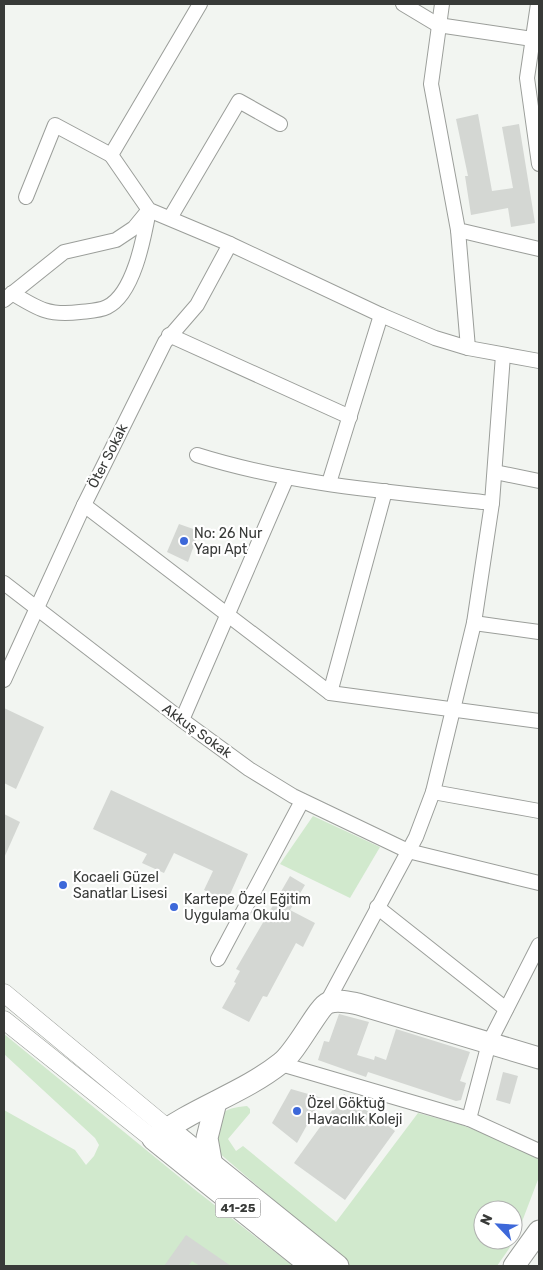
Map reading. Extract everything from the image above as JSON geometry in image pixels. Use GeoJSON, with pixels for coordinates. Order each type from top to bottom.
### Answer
{"type":"FeatureCollection","features":[{"type":"Feature","properties":{"kind":"highway"},"geometry":{"type":"LineString","coordinates":[[166,1139],[216,1102],[281,1064],[302,1041],[326,1004],[344,1001],[358,1004],[539,1058]]}},
{"type":"Feature","properties":{"kind":"highway"},"geometry":{"type":"LineString","coordinates":[[212,1166],[207,1138],[216,1102]]}},
{"type":"Feature","properties":{"kind":"highway","name":"41-25"},"geometry":{"type":"LineString","coordinates":[[166,1139],[212,1166],[338,1266]]}},
{"type":"Feature","properties":{"kind":"highway","name":"41-25"},"geometry":{"type":"LineString","coordinates":[[166,1139],[311,1266]]}},
{"type":"Feature","properties":{"kind":"highway"},"geometry":{"type":"LineString","coordinates":[[514,1266],[539,1231]]}},
{"type":"Feature","properties":{"kind":"main road","name":"41-25"},"geometry":{"type":"LineString","coordinates":[[4,993],[166,1139]]}},
{"type":"Feature","properties":{"kind":"main road","name":"41-25"},"geometry":{"type":"LineString","coordinates":[[4,1020],[166,1139]]}},
{"type":"Feature","properties":{"kind":"street"},"geometry":{"type":"LineString","coordinates":[[111,155],[200,4]]}},
{"type":"Feature","properties":{"kind":"street"},"geometry":{"type":"LineString","coordinates":[[403,4],[438,25],[535,39]]}},
{"type":"Feature","properties":{"kind":"street"},"geometry":{"type":"LineString","coordinates":[[442,4],[431,84],[458,230],[468,348]]}},
{"type":"Feature","properties":{"kind":"street"},"geometry":{"type":"LineString","coordinates":[[538,4],[535,39],[528,62],[528,92],[539,164]]}},
{"type":"Feature","properties":{"kind":"street"},"geometry":{"type":"LineString","coordinates":[[170,218],[239,101],[280,124]]}},
{"type":"Feature","properties":{"kind":"street"},"geometry":{"type":"LineString","coordinates":[[26,198],[55,125],[111,155],[149,210],[230,244],[381,315],[435,338],[468,348],[539,361]]}},
{"type":"Feature","properties":{"kind":"street"},"geometry":{"type":"LineString","coordinates":[[149,210],[144,238],[130,278],[119,296],[107,307],[62,314],[46,312],[8,296],[64,252],[116,240],[126,234],[149,210]]}},
{"type":"Feature","properties":{"kind":"street"},"geometry":{"type":"LineString","coordinates":[[458,230],[539,249]]}},
{"type":"Feature","properties":{"kind":"street","name":"Öter Sokak"},"geometry":{"type":"LineString","coordinates":[[4,680],[84,505],[169,335],[197,305],[230,244]]}},
{"type":"Feature","properties":{"kind":"street"},"geometry":{"type":"LineString","coordinates":[[329,483],[381,315]]}},
{"type":"Feature","properties":{"kind":"street"},"geometry":{"type":"LineString","coordinates":[[169,335],[350,417]]}},
{"type":"Feature","properties":{"kind":"street"},"geometry":{"type":"LineString","coordinates":[[326,1004],[423,822],[434,792],[474,623],[492,503],[503,355]]}},
{"type":"Feature","properties":{"kind":"street"},"geometry":{"type":"LineString","coordinates":[[197,455],[242,468],[288,477],[385,491],[492,503]]}},
{"type":"Feature","properties":{"kind":"street"},"geometry":{"type":"LineString","coordinates":[[495,472],[539,481]]}},
{"type":"Feature","properties":{"kind":"street"},"geometry":{"type":"LineString","coordinates":[[182,720],[288,477]]}},
{"type":"Feature","properties":{"kind":"street"},"geometry":{"type":"LineString","coordinates":[[330,693],[385,491]]}},
{"type":"Feature","properties":{"kind":"street"},"geometry":{"type":"LineString","coordinates":[[84,505],[330,693],[539,721]]}},
{"type":"Feature","properties":{"kind":"street","name":"Akkuş Sokak"},"geometry":{"type":"LineString","coordinates":[[4,583],[36,610],[182,720],[274,785],[302,801],[408,851],[539,883]]}},
{"type":"Feature","properties":{"kind":"street"},"geometry":{"type":"LineString","coordinates":[[474,623],[539,632]]}},
{"type":"Feature","properties":{"kind":"street"},"geometry":{"type":"LineString","coordinates":[[434,792],[539,811]]}},
{"type":"Feature","properties":{"kind":"street"},"geometry":{"type":"LineString","coordinates":[[218,959],[302,801]]}},
{"type":"Feature","properties":{"kind":"street"},"geometry":{"type":"LineString","coordinates":[[377,907],[506,1010]]}},
{"type":"Feature","properties":{"kind":"street"},"geometry":{"type":"LineString","coordinates":[[469,1119],[489,1043],[539,945]]}},
{"type":"Feature","properties":{"kind":"street"},"geometry":{"type":"LineString","coordinates":[[281,1064],[469,1119],[539,1151]]}},
{"type":"Feature","properties":{"kind":"green space"},"geometry":{"type":"Polygon","coordinates":[[[313,816],[380,847],[350,898],[280,864],[313,816]]]}},
{"type":"Feature","properties":{"kind":"green space"},"geometry":{"type":"Polygon","coordinates":[[[4,1034],[194,1189],[293,1266],[4,1266],[4,1110],[75,1150],[86,1165],[94,1156],[99,1145],[95,1138],[4,1054],[4,1034]]]}},
{"type":"Feature","properties":{"kind":"green space"},"geometry":{"type":"Polygon","coordinates":[[[247,1106],[250,1109],[250,1113],[228,1139],[236,1151],[243,1146],[336,1222],[418,1113],[462,1125],[539,1156],[539,1177],[523,1219],[523,1200],[473,1200],[473,1250],[508,1250],[497,1266],[350,1266],[218,1152],[216,1125],[221,1114],[227,1110],[247,1106]]]}},
{"type":"Feature","properties":{"kind":"building"},"geometry":{"type":"Polygon","coordinates":[[[478,114],[492,191],[513,188],[502,127],[519,124],[535,223],[511,227],[508,208],[471,215],[465,176],[468,176],[456,119],[478,114]]]}},
{"type":"Feature","properties":{"kind":"building","name":"No: 26 Nur Yapı Apt"},"geometry":{"type":"Polygon","coordinates":[[[179,524],[199,531],[188,562],[167,552],[179,524]]]}},
{"type":"Feature","properties":{"kind":"building"},"geometry":{"type":"Polygon","coordinates":[[[4,708],[44,727],[16,789],[4,783],[4,708]]]}},
{"type":"Feature","properties":{"kind":"building"},"geometry":{"type":"Polygon","coordinates":[[[111,790],[248,854],[227,901],[204,890],[213,871],[174,853],[164,873],[142,863],[147,854],[93,829],[111,790]]]}},
{"type":"Feature","properties":{"kind":"building"},"geometry":{"type":"Polygon","coordinates":[[[4,814],[20,822],[4,858],[4,814]]]}},
{"type":"Feature","properties":{"kind":"building"},"geometry":{"type":"Polygon","coordinates":[[[290,876],[305,885],[290,910],[315,923],[303,947],[296,943],[267,997],[263,996],[249,1022],[222,1008],[236,983],[234,982],[240,971],[236,969],[290,876]]]}},
{"type":"Feature","properties":{"kind":"building"},"geometry":{"type":"Polygon","coordinates":[[[339,1014],[369,1022],[357,1055],[374,1060],[375,1056],[386,1060],[396,1029],[470,1052],[460,1081],[466,1083],[461,1100],[456,1101],[368,1072],[366,1077],[318,1060],[324,1041],[329,1042],[339,1014]]]}},
{"type":"Feature","properties":{"kind":"building"},"geometry":{"type":"Polygon","coordinates":[[[503,1072],[518,1076],[510,1104],[496,1100],[503,1072]]]}},
{"type":"Feature","properties":{"kind":"building","name":"Özel Göktuğ Havacılık Koleji"},"geometry":{"type":"Polygon","coordinates":[[[291,1089],[322,1098],[297,1143],[272,1123],[291,1089]]]}},
{"type":"Feature","properties":{"kind":"building"},"geometry":{"type":"Polygon","coordinates":[[[344,1094],[395,1131],[345,1200],[294,1163],[344,1094]]]}},
{"type":"Feature","properties":{"kind":"building"},"geometry":{"type":"Polygon","coordinates":[[[186,1235],[231,1266],[200,1266],[192,1261],[188,1266],[164,1266],[186,1235]]]}},
{"type":"Feature","properties":{"kind":"place","name":"No: 26 Nur Yapı Apt"},"geometry":{"type":"Point","coordinates":[184,541]}},
{"type":"Feature","properties":{"kind":"place","name":"Kocaeli Güzel Sanatlar Lisesi"},"geometry":{"type":"Point","coordinates":[63,885]}},
{"type":"Feature","properties":{"kind":"place","name":"Kartepe Özel Eğitim Uygulama Okulu"},"geometry":{"type":"Point","coordinates":[174,907]}},
{"type":"Feature","properties":{"kind":"place","name":"Özel Göktuğ Havacılık Koleji"},"geometry":{"type":"Point","coordinates":[297,1111]}}]}
